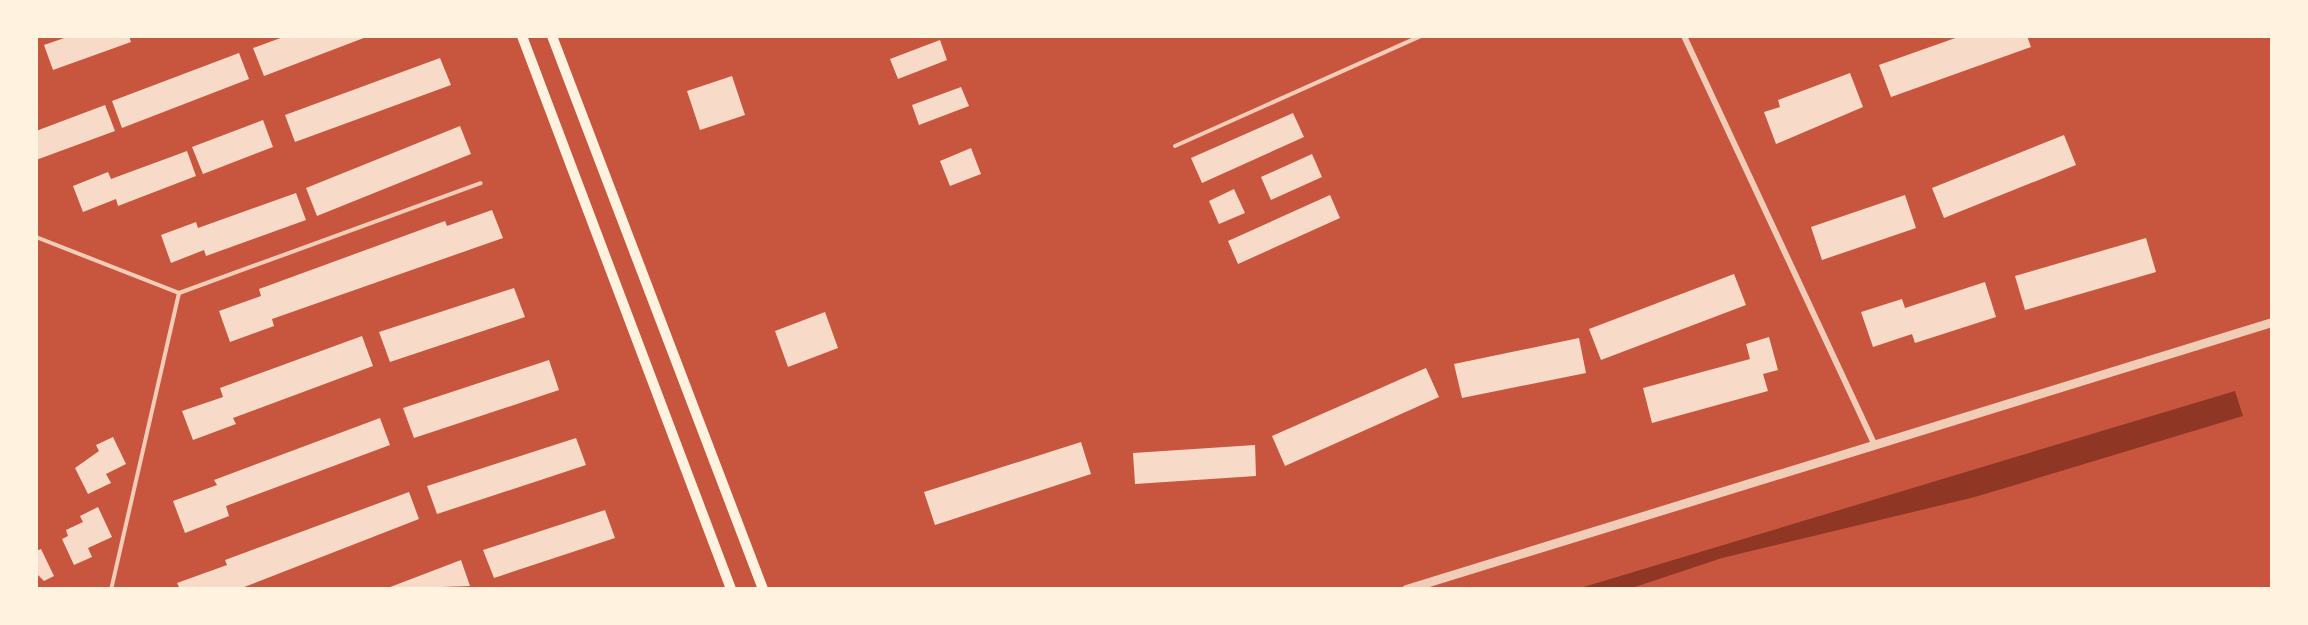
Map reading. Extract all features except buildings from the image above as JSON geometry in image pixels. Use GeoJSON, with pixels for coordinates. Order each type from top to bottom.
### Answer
{"type":"FeatureCollection","features":[{"type":"Feature","properties":{"kind":"main road"},"geometry":{"type":"LineString","coordinates":[[522,36],[731,589]]}},
{"type":"Feature","properties":{"kind":"main road"},"geometry":{"type":"LineString","coordinates":[[552,36],[763,589]]}},
{"type":"Feature","properties":{"kind":"street"},"geometry":{"type":"LineString","coordinates":[[1684,36],[1873,442]]}},
{"type":"Feature","properties":{"kind":"street"},"geometry":{"type":"LineString","coordinates":[[1406,589],[1873,442],[2272,322]]}},
{"type":"Feature","properties":{"kind":"lane"},"geometry":{"type":"LineString","coordinates":[[1175,146],[1421,36]]}},
{"type":"Feature","properties":{"kind":"lane"},"geometry":{"type":"LineString","coordinates":[[36,237],[179,293],[481,183]]}},
{"type":"Feature","properties":{"kind":"lane"},"geometry":{"type":"LineString","coordinates":[[111,589],[179,293]]}},
{"type":"Feature","properties":{"kind":"shaded area"},"geometry":{"type":"Polygon","coordinates":[[[2235,391],[2243,416],[1975,497],[1722,558],[1629,589],[1577,589],[2235,391]]]}}]}
